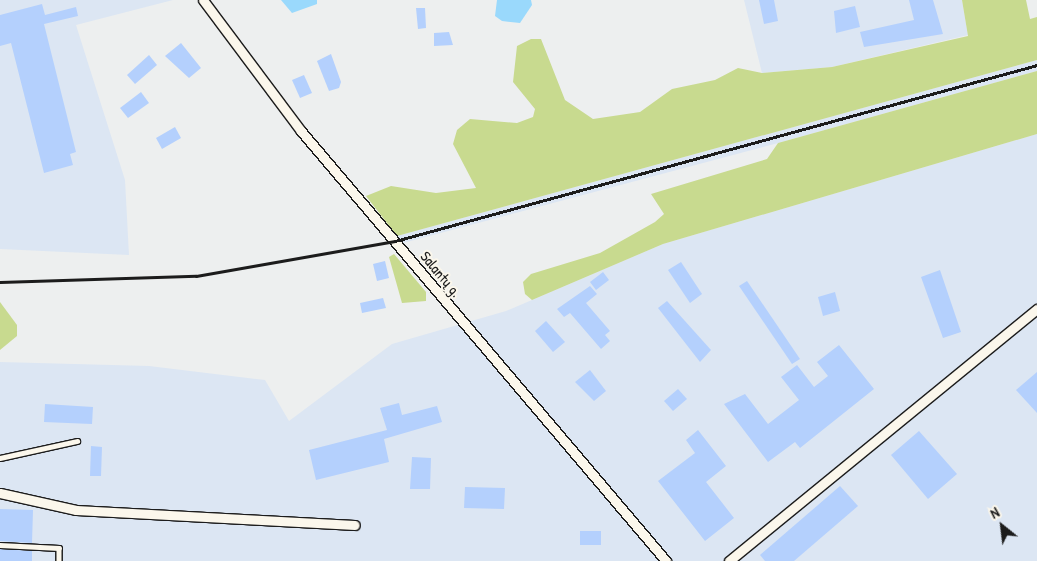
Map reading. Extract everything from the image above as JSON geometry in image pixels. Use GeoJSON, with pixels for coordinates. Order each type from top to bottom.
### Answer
{"type":"FeatureCollection","features":[{"type":"Feature","properties":{"kind":"street","name":"Salantų g."},"geometry":{"type":"LineString","coordinates":[[203,0],[301,130],[666,561]]}},
{"type":"Feature","properties":{"kind":"street"},"geometry":{"type":"LineString","coordinates":[[729,561],[1037,309]]}},
{"type":"Feature","properties":{"kind":"street"},"geometry":{"type":"LineString","coordinates":[[0,493],[76,510],[355,525]]}},
{"type":"Feature","properties":{"kind":"lane"},"geometry":{"type":"LineString","coordinates":[[0,458],[77,441]]}},
{"type":"Feature","properties":{"kind":"lane"},"geometry":{"type":"LineString","coordinates":[[0,545],[59,548],[59,561]]}},
{"type":"Feature","properties":{"kind":"shaded area"},"geometry":{"type":"Polygon","coordinates":[[[0,0],[173,0],[76,25],[125,180],[129,255],[0,249],[0,0]]]}},
{"type":"Feature","properties":{"kind":"shaded area"},"geometry":{"type":"Polygon","coordinates":[[[744,0],[962,0],[968,35],[832,67],[762,73],[744,0]]]}},
{"type":"Feature","properties":{"kind":"shaded area"},"geometry":{"type":"Polygon","coordinates":[[[1037,60],[1037,71],[778,143],[403,243],[397,236],[1037,60]]]}},
{"type":"Feature","properties":{"kind":"shaded area"},"geometry":{"type":"Polygon","coordinates":[[[1037,134],[1037,561],[0,561],[0,362],[149,366],[265,380],[289,421],[392,344],[506,311],[663,244],[1037,134]]]}},
{"type":"Feature","properties":{"kind":"green space"},"geometry":{"type":"Polygon","coordinates":[[[962,0],[1026,0],[1030,19],[1037,17],[1037,60],[397,236],[366,196],[391,186],[436,193],[476,188],[453,144],[457,130],[470,119],[517,123],[533,117],[535,109],[513,82],[517,46],[531,39],[541,39],[565,100],[593,119],[640,112],[672,89],[715,80],[738,68],[762,73],[832,67],[968,36],[962,0]]]}},
{"type":"Feature","properties":{"kind":"green space"},"geometry":{"type":"Polygon","coordinates":[[[1037,71],[1037,134],[663,244],[532,300],[525,294],[523,282],[531,274],[600,253],[655,222],[664,214],[651,194],[767,159],[778,143],[1037,71]]]}},
{"type":"Feature","properties":{"kind":"green space"},"geometry":{"type":"Polygon","coordinates":[[[394,254],[426,292],[426,301],[402,303],[389,257],[394,254]]]}},
{"type":"Feature","properties":{"kind":"green space"},"geometry":{"type":"Polygon","coordinates":[[[0,302],[17,325],[17,336],[0,350],[0,302]]]}},
{"type":"Feature","properties":{"kind":"water"},"geometry":{"type":"Polygon","coordinates":[[[281,0],[317,0],[317,4],[292,13],[281,0]]]}},
{"type":"Feature","properties":{"kind":"water"},"geometry":{"type":"Polygon","coordinates":[[[497,0],[531,0],[532,5],[520,23],[502,21],[495,16],[497,0]]]}},
{"type":"Feature","properties":{"kind":"building"},"geometry":{"type":"Polygon","coordinates":[[[759,0],[774,0],[778,21],[764,24],[759,0]]]}},
{"type":"Feature","properties":{"kind":"building"},"geometry":{"type":"Polygon","coordinates":[[[909,0],[933,0],[943,34],[864,47],[860,32],[914,20],[909,0]]]}},
{"type":"Feature","properties":{"kind":"building"},"geometry":{"type":"Polygon","coordinates":[[[42,4],[45,15],[76,7],[78,16],[44,24],[76,152],[70,154],[73,165],[44,173],[11,43],[0,46],[0,15],[42,4]]]}},
{"type":"Feature","properties":{"kind":"building"},"geometry":{"type":"Polygon","coordinates":[[[855,6],[860,27],[836,33],[834,11],[855,6]]]}},
{"type":"Feature","properties":{"kind":"building"},"geometry":{"type":"Polygon","coordinates":[[[416,8],[425,8],[426,28],[418,29],[416,8]]]}},
{"type":"Feature","properties":{"kind":"building"},"geometry":{"type":"Polygon","coordinates":[[[449,32],[453,45],[434,46],[434,33],[449,32]]]}},
{"type":"Feature","properties":{"kind":"building"},"geometry":{"type":"Polygon","coordinates":[[[181,43],[201,68],[189,78],[165,56],[181,43]]]}},
{"type":"Feature","properties":{"kind":"building"},"geometry":{"type":"Polygon","coordinates":[[[331,54],[341,82],[339,88],[329,91],[317,61],[331,54]]]}},
{"type":"Feature","properties":{"kind":"building"},"geometry":{"type":"Polygon","coordinates":[[[149,55],[157,65],[135,84],[127,75],[149,55]]]}},
{"type":"Feature","properties":{"kind":"building"},"geometry":{"type":"Polygon","coordinates":[[[304,75],[312,93],[300,98],[292,80],[304,75]]]}},
{"type":"Feature","properties":{"kind":"building"},"geometry":{"type":"Polygon","coordinates":[[[141,92],[149,103],[128,118],[120,108],[141,92]]]}},
{"type":"Feature","properties":{"kind":"building"},"geometry":{"type":"Polygon","coordinates":[[[175,127],[181,138],[162,149],[156,138],[175,127]]]}},
{"type":"Feature","properties":{"kind":"building"},"geometry":{"type":"Polygon","coordinates":[[[385,261],[389,278],[377,281],[373,264],[385,261]]]}},
{"type":"Feature","properties":{"kind":"building"},"geometry":{"type":"Polygon","coordinates":[[[681,262],[702,294],[690,303],[668,270],[681,262]]]}},
{"type":"Feature","properties":{"kind":"building"},"geometry":{"type":"Polygon","coordinates":[[[940,270],[961,332],[943,338],[921,277],[940,270]]]}},
{"type":"Feature","properties":{"kind":"building"},"geometry":{"type":"Polygon","coordinates":[[[603,272],[609,280],[596,290],[590,282],[603,272]]]}},
{"type":"Feature","properties":{"kind":"building"},"geometry":{"type":"Polygon","coordinates":[[[747,281],[800,359],[792,364],[739,286],[747,281]]]}},
{"type":"Feature","properties":{"kind":"building"},"geometry":{"type":"Polygon","coordinates":[[[590,286],[597,294],[586,303],[610,331],[605,335],[610,341],[601,349],[570,313],[564,317],[557,309],[590,286]]]}},
{"type":"Feature","properties":{"kind":"building"},"geometry":{"type":"Polygon","coordinates":[[[835,292],[840,311],[823,316],[818,297],[835,292]]]}},
{"type":"Feature","properties":{"kind":"building"},"geometry":{"type":"Polygon","coordinates":[[[383,298],[386,308],[362,313],[360,303],[383,298]]]}},
{"type":"Feature","properties":{"kind":"building"},"geometry":{"type":"Polygon","coordinates":[[[667,301],[711,350],[700,362],[658,308],[667,301]]]}},
{"type":"Feature","properties":{"kind":"building"},"geometry":{"type":"Polygon","coordinates":[[[546,321],[565,342],[553,352],[535,331],[546,321]]]}},
{"type":"Feature","properties":{"kind":"building"},"geometry":{"type":"Polygon","coordinates":[[[839,345],[874,389],[800,448],[795,442],[768,462],[724,404],[745,394],[768,424],[799,400],[781,377],[797,365],[814,387],[828,376],[817,362],[839,345]]]}},
{"type":"Feature","properties":{"kind":"building"},"geometry":{"type":"Polygon","coordinates":[[[590,370],[606,391],[594,401],[575,382],[590,370]]]}},
{"type":"Feature","properties":{"kind":"building"},"geometry":{"type":"Polygon","coordinates":[[[1037,372],[1037,413],[1016,390],[1037,372]]]}},
{"type":"Feature","properties":{"kind":"building"},"geometry":{"type":"Polygon","coordinates":[[[678,389],[687,399],[673,411],[664,401],[678,389]]]}},
{"type":"Feature","properties":{"kind":"building"},"geometry":{"type":"Polygon","coordinates":[[[399,403],[402,415],[437,406],[442,422],[384,439],[389,462],[316,480],[309,450],[387,430],[380,408],[399,403]]]}},
{"type":"Feature","properties":{"kind":"building"},"geometry":{"type":"Polygon","coordinates":[[[45,404],[93,407],[92,424],[44,422],[45,404]]]}},
{"type":"Feature","properties":{"kind":"building"},"geometry":{"type":"Polygon","coordinates":[[[698,430],[726,466],[706,482],[734,518],[705,541],[658,481],[695,453],[686,440],[698,430]]]}},
{"type":"Feature","properties":{"kind":"building"},"geometry":{"type":"Polygon","coordinates":[[[919,431],[957,474],[928,499],[891,455],[919,431]]]}},
{"type":"Feature","properties":{"kind":"building"},"geometry":{"type":"Polygon","coordinates":[[[91,446],[102,447],[101,476],[90,476],[91,446]]]}},
{"type":"Feature","properties":{"kind":"building"},"geometry":{"type":"Polygon","coordinates":[[[412,457],[431,458],[430,489],[410,489],[412,457]]]}},
{"type":"Feature","properties":{"kind":"building"},"geometry":{"type":"Polygon","coordinates":[[[840,486],[858,506],[794,561],[765,561],[760,555],[840,486]]]}},
{"type":"Feature","properties":{"kind":"building"},"geometry":{"type":"Polygon","coordinates":[[[465,487],[505,488],[504,509],[464,508],[465,487]]]}},
{"type":"Feature","properties":{"kind":"building"},"geometry":{"type":"Polygon","coordinates":[[[0,509],[33,510],[32,543],[0,541],[0,509]]]}},
{"type":"Feature","properties":{"kind":"building"},"geometry":{"type":"Polygon","coordinates":[[[580,531],[601,531],[601,545],[580,545],[580,531]]]}},
{"type":"Feature","properties":{"kind":"building"},"geometry":{"type":"Polygon","coordinates":[[[0,549],[32,551],[32,561],[0,561],[0,549]]]}},
{"type":"Feature","properties":{"kind":"railway"},"geometry":{"type":"LineString","coordinates":[[0,282],[196,276],[395,241],[1037,65]]}}]}
